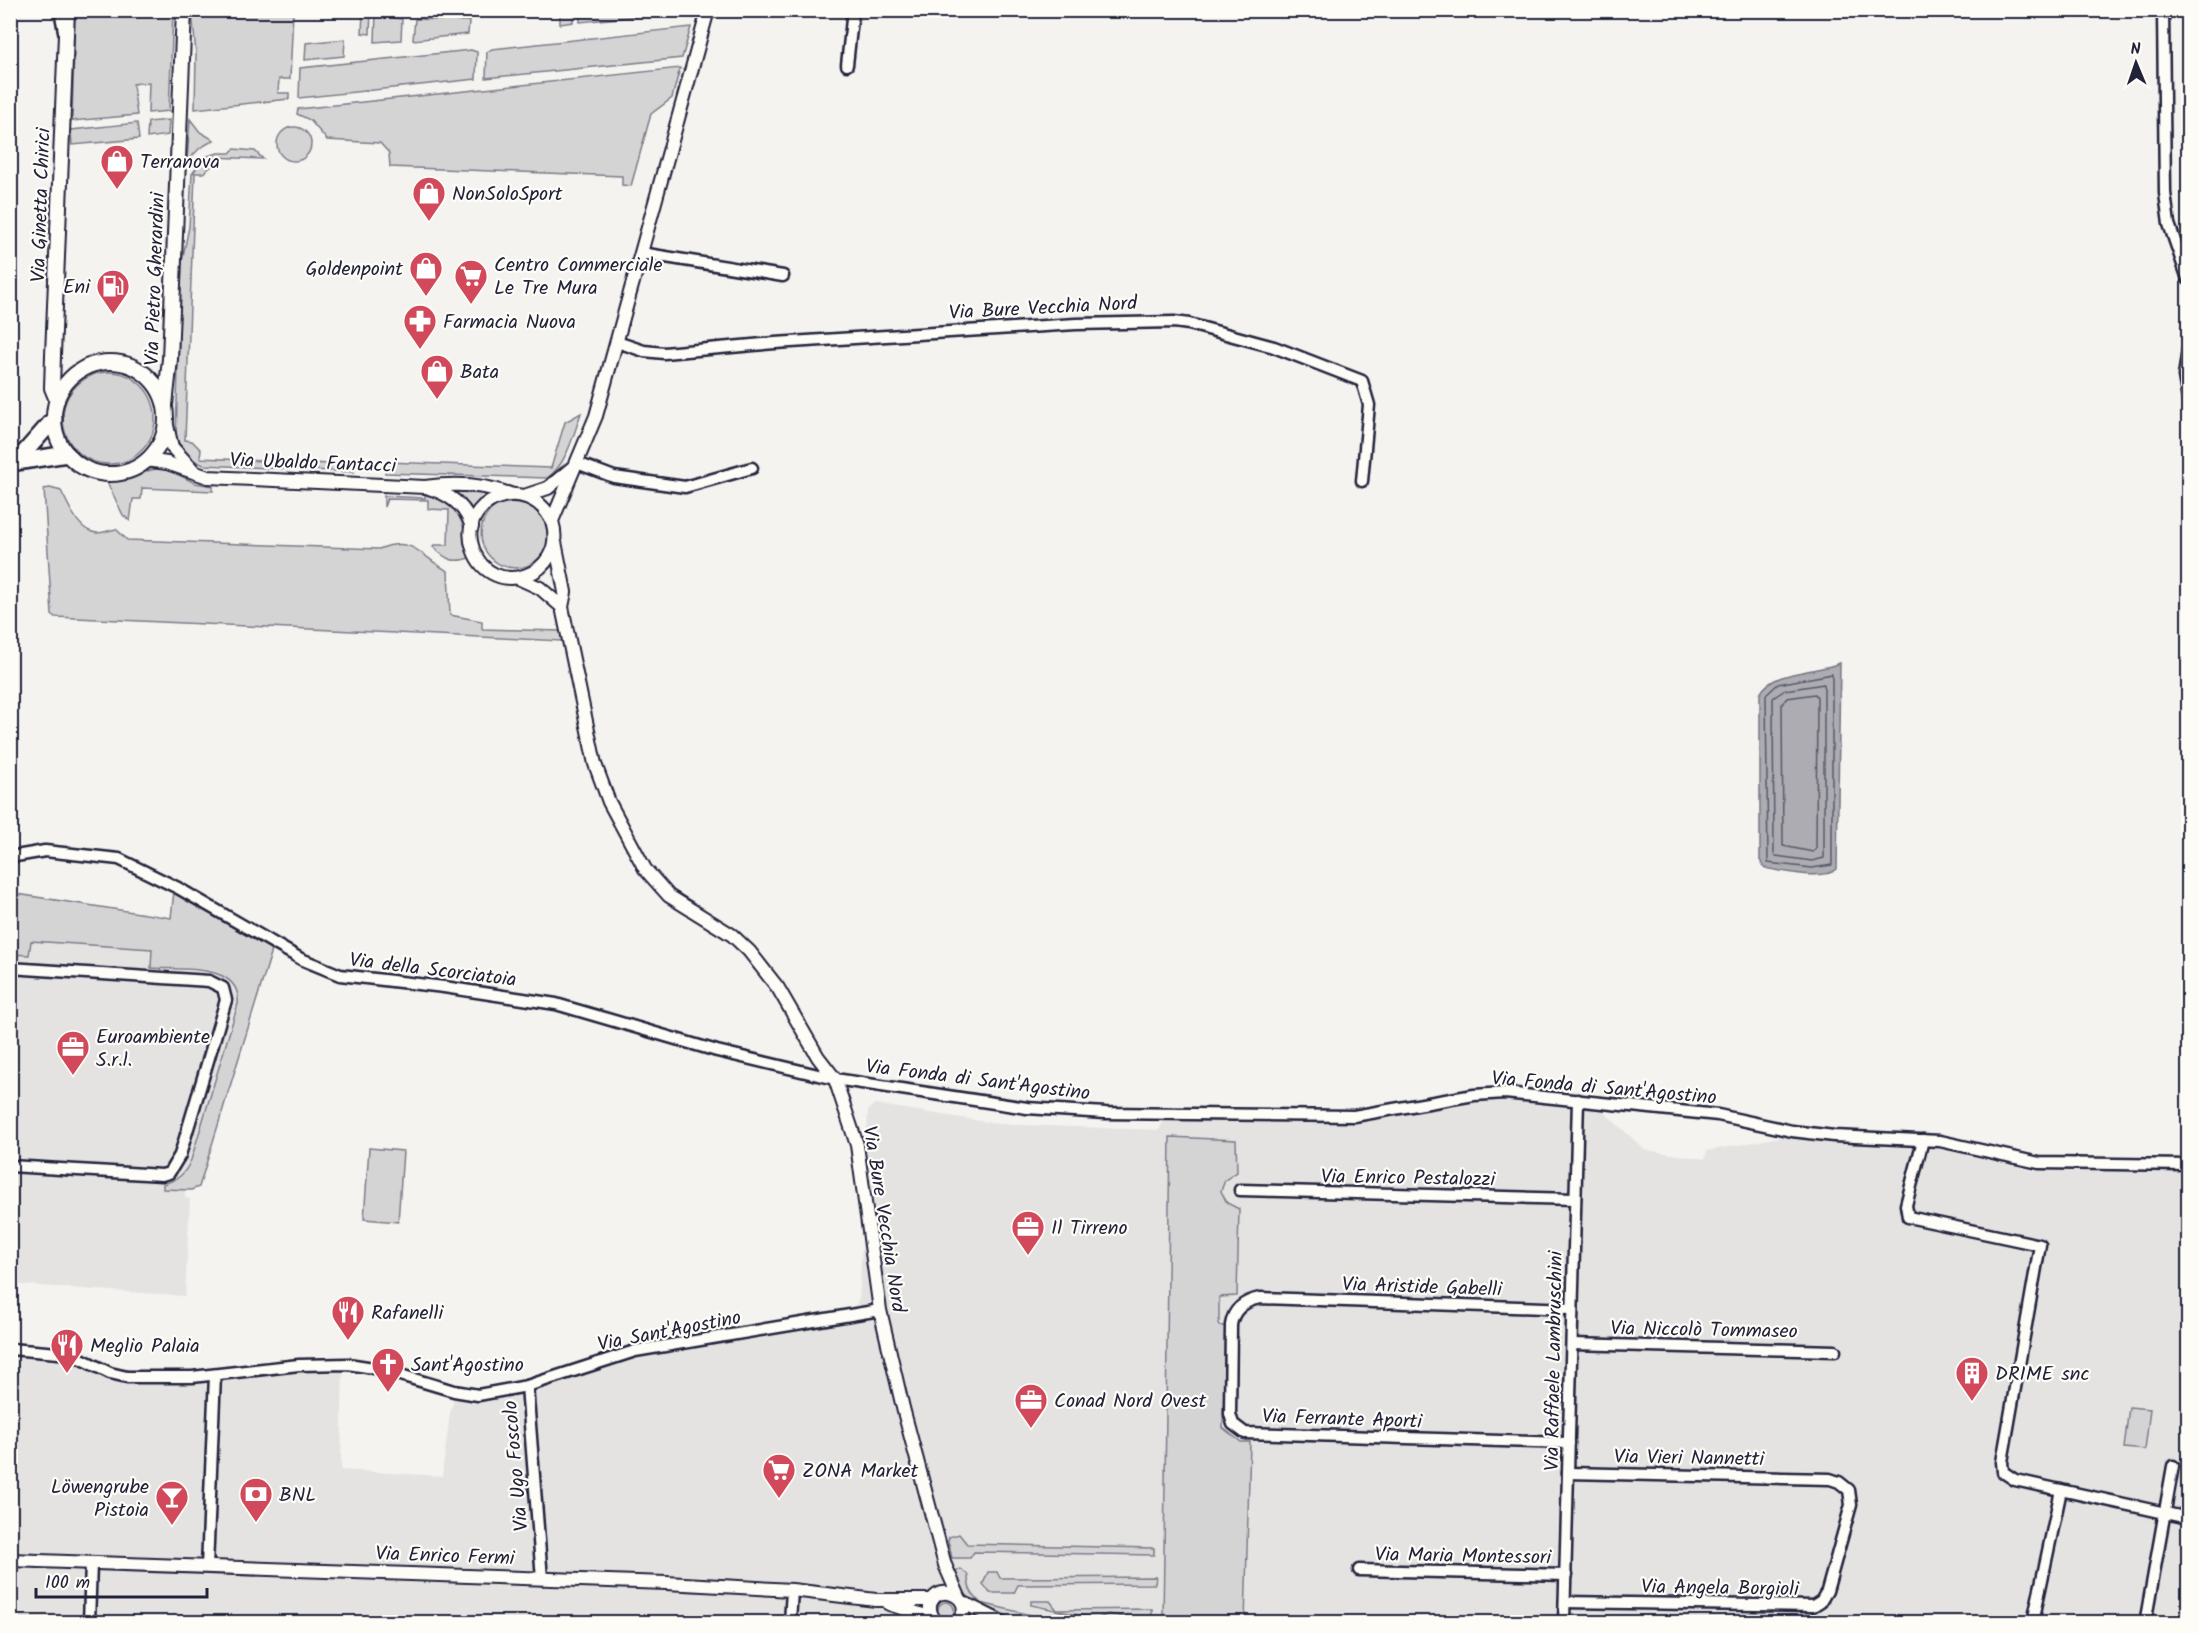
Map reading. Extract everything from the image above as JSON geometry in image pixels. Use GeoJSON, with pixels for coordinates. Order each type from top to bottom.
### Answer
{"type":"FeatureCollection","features":[{"type":"Feature","properties":{"kind":"main road","name":"Via Ginetta Chirici"},"geometry":{"type":"LineString","coordinates":[[57,400],[52,388],[67,10]]}},
{"type":"Feature","properties":{"kind":"main road","name":"Via Pietro Gherardini"},"geometry":{"type":"LineString","coordinates":[[165,405],[170,360],[184,10]]}},
{"type":"Feature","properties":{"kind":"main road"},"geometry":{"type":"LineString","coordinates":[[108,362],[127,364],[144,373],[157,387],[165,405],[166,421],[158,446],[146,460],[131,469],[105,473],[88,469],[67,454],[58,437],[54,419],[57,400],[73,376],[89,366],[108,362]]}},
{"type":"Feature","properties":{"kind":"main road"},"geometry":{"type":"LineString","coordinates":[[14,462],[54,419]]}},
{"type":"Feature","properties":{"kind":"main road"},"geometry":{"type":"LineString","coordinates":[[14,462],[67,454]]}},
{"type":"Feature","properties":{"kind":"street"},"geometry":{"type":"LineString","coordinates":[[60,10],[66,36]]}},
{"type":"Feature","properties":{"kind":"street"},"geometry":{"type":"LineString","coordinates":[[552,521],[592,428],[708,10]]}},
{"type":"Feature","properties":{"kind":"street"},"geometry":{"type":"LineString","coordinates":[[847,65],[853,10]]}},
{"type":"Feature","properties":{"kind":"street"},"geometry":{"type":"LineString","coordinates":[[2163,10],[2165,193],[2169,224],[2188,279]]}},
{"type":"Feature","properties":{"kind":"street"},"geometry":{"type":"LineString","coordinates":[[641,253],[783,276]]}},
{"type":"Feature","properties":{"kind":"street","name":"Via Bure Vecchia Nord"},"geometry":{"type":"LineString","coordinates":[[617,342],[644,351],[664,353],[775,343],[1064,324],[1148,321],[1189,324],[1274,347],[1362,381],[1369,405],[1362,481]]}},
{"type":"Feature","properties":{"kind":"street"},"geometry":{"type":"LineString","coordinates":[[2188,349],[2184,376],[2188,400]]}},
{"type":"Feature","properties":{"kind":"street"},"geometry":{"type":"LineString","coordinates":[[166,421],[172,447],[182,460],[199,475]]}},
{"type":"Feature","properties":{"kind":"street","name":"Via Ubaldo Fantacci"},"geometry":{"type":"LineString","coordinates":[[146,460],[167,463],[199,475],[220,478],[425,487]]}},
{"type":"Feature","properties":{"kind":"street"},"geometry":{"type":"LineString","coordinates":[[577,463],[614,477],[685,487],[752,468]]}},
{"type":"Feature","properties":{"kind":"street"},"geometry":{"type":"LineString","coordinates":[[472,527],[476,516],[488,502],[554,484],[577,463]]}},
{"type":"Feature","properties":{"kind":"street"},"geometry":{"type":"LineString","coordinates":[[425,487],[447,484],[487,487],[518,495],[541,505],[552,521],[555,542],[550,557],[540,569],[518,578]]}},
{"type":"Feature","properties":{"kind":"street"},"geometry":{"type":"LineString","coordinates":[[425,487],[453,499],[470,520],[472,546],[481,563],[498,575],[518,578],[544,591],[562,607]]}},
{"type":"Feature","properties":{"kind":"street","name":"Via Bure Vecchia Nord"},"geometry":{"type":"LineString","coordinates":[[555,542],[565,592],[562,607],[595,764],[609,802],[645,869],[669,896],[732,935],[749,951],[778,988],[818,1057],[835,1079],[857,1145],[880,1310],[945,1565],[960,1600]]}},
{"type":"Feature","properties":{"kind":"street","name":"Via della Scorciatoia"},"geometry":{"type":"LineString","coordinates":[[10,857],[45,851],[126,861],[301,960],[340,975],[444,987],[564,1006],[717,1051],[835,1079]]}},
{"type":"Feature","properties":{"kind":"street"},"geometry":{"type":"LineString","coordinates":[[10,968],[209,981],[223,988],[225,1004],[180,1155],[173,1170],[162,1175],[10,1166]]}},
{"type":"Feature","properties":{"kind":"street","name":"Via Fonda di Sant'Agostino"},"geometry":{"type":"LineString","coordinates":[[835,1079],[1027,1108],[1105,1113],[1340,1117],[1380,1113],[1494,1092],[1718,1115],[1792,1131],[1834,1136],[1958,1144],[2019,1160],[2060,1165],[2188,1165]]}},
{"type":"Feature","properties":{"kind":"street","name":"Via Raffaele Lambruschini"},"geometry":{"type":"LineString","coordinates":[[1564,1623],[1578,1100]]}},
{"type":"Feature","properties":{"kind":"street"},"geometry":{"type":"LineString","coordinates":[[1923,1140],[1906,1205],[1908,1217],[2040,1245],[2001,1467],[2010,1479],[2188,1518]]}},
{"type":"Feature","properties":{"kind":"street","name":"Via Enrico Pestalozzi"},"geometry":{"type":"LineString","coordinates":[[1240,1190],[1575,1199]]}},
{"type":"Feature","properties":{"kind":"street","name":"Via Aristide Gabelli"},"geometry":{"type":"LineString","coordinates":[[1270,1299],[1572,1309]]}},
{"type":"Feature","properties":{"kind":"street","name":"Via Ferrante Aporti"},"geometry":{"type":"LineString","coordinates":[[1270,1299],[1248,1302],[1236,1311],[1232,1320],[1230,1414],[1236,1427],[1245,1433],[1569,1443]]}},
{"type":"Feature","properties":{"kind":"street","name":"Via Sant'Agostino"},"geometry":{"type":"LineString","coordinates":[[10,1349],[71,1354],[110,1373],[127,1377],[215,1375],[338,1363],[380,1369],[466,1394],[488,1394],[527,1386],[635,1352],[880,1310]]}},
{"type":"Feature","properties":{"kind":"street","name":"Via Niccolò Tommaseo"},"geometry":{"type":"LineString","coordinates":[[1572,1344],[1835,1351]]}},
{"type":"Feature","properties":{"kind":"street"},"geometry":{"type":"LineString","coordinates":[[207,1567],[215,1375]]}},
{"type":"Feature","properties":{"kind":"street","name":"Via Ugo Foscolo"},"geometry":{"type":"LineString","coordinates":[[527,1386],[542,1579]]}},
{"type":"Feature","properties":{"kind":"street"},"geometry":{"type":"LineString","coordinates":[[2145,1618],[2173,1466]]}},
{"type":"Feature","properties":{"kind":"street","name":"Via Vieri Nannetti"},"geometry":{"type":"LineString","coordinates":[[1568,1473],[1809,1478]]}},
{"type":"Feature","properties":{"kind":"street","name":"Via Angela Borgioli"},"geometry":{"type":"LineString","coordinates":[[1565,1602],[1797,1607],[1817,1604],[1825,1596],[1830,1583],[1851,1500],[1849,1490],[1839,1482],[1809,1478]]}},
{"type":"Feature","properties":{"kind":"street"},"geometry":{"type":"LineString","coordinates":[[2033,1623],[2061,1490]]}},
{"type":"Feature","properties":{"kind":"street","name":"Via Enrico Fermi"},"geometry":{"type":"LineString","coordinates":[[10,1560],[792,1590],[876,1600]]}},
{"type":"Feature","properties":{"kind":"street"},"geometry":{"type":"LineString","coordinates":[[90,1623],[92,1563]]}},
{"type":"Feature","properties":{"kind":"street"},"geometry":{"type":"LineString","coordinates":[[934,1620],[930,1609],[945,1565]]}},
{"type":"Feature","properties":{"kind":"street","name":"Via Maria Montessori"},"geometry":{"type":"LineString","coordinates":[[1359,1570],[1566,1575]]}},
{"type":"Feature","properties":{"kind":"street"},"geometry":{"type":"LineString","coordinates":[[790,1623],[792,1590]]}},
{"type":"Feature","properties":{"kind":"street"},"geometry":{"type":"LineString","coordinates":[[876,1600],[935,1597],[948,1593],[1002,1623]]}},
{"type":"Feature","properties":{"kind":"street"},"geometry":{"type":"LineString","coordinates":[[876,1600],[934,1620]]}},
{"type":"Feature","properties":{"kind":"street"},"geometry":{"type":"LineString","coordinates":[[960,1600],[963,1612],[961,1622]]}},
{"type":"Feature","properties":{"kind":"shaded area"},"geometry":{"type":"Polygon","coordinates":[[[580,10],[639,11],[639,16],[580,22],[580,10]]]}},
{"type":"Feature","properties":{"kind":"shaded area"},"geometry":{"type":"Polygon","coordinates":[[[75,11],[173,11],[169,111],[148,113],[149,82],[133,84],[137,115],[72,121],[75,11]]]}},
{"type":"Feature","properties":{"kind":"shaded area"},"geometry":{"type":"Polygon","coordinates":[[[192,11],[293,11],[290,79],[279,79],[278,93],[289,93],[289,99],[195,109],[196,54],[192,11]]]}},
{"type":"Feature","properties":{"kind":"shaded area"},"geometry":{"type":"Polygon","coordinates":[[[363,11],[371,11],[370,34],[362,33],[363,11]]]}},
{"type":"Feature","properties":{"kind":"shaded area"},"geometry":{"type":"Polygon","coordinates":[[[376,11],[394,11],[394,18],[402,19],[401,40],[375,42],[376,11]]]}},
{"type":"Feature","properties":{"kind":"shaded area"},"geometry":{"type":"Polygon","coordinates":[[[560,11],[573,11],[573,22],[560,24],[560,11]]]}},
{"type":"Feature","properties":{"kind":"shaded area"},"geometry":{"type":"Polygon","coordinates":[[[415,19],[469,21],[468,34],[413,40],[415,19]]]}},
{"type":"Feature","properties":{"kind":"shaded area"},"geometry":{"type":"Polygon","coordinates":[[[691,27],[682,58],[486,78],[487,52],[492,49],[691,27]]]}},
{"type":"Feature","properties":{"kind":"shaded area"},"geometry":{"type":"Polygon","coordinates":[[[345,39],[344,56],[305,60],[306,43],[345,39]]]}},
{"type":"Feature","properties":{"kind":"shaded area"},"geometry":{"type":"Polygon","coordinates":[[[471,50],[477,52],[476,79],[299,98],[300,68],[471,50]]]}},
{"type":"Feature","properties":{"kind":"shaded area"},"geometry":{"type":"Polygon","coordinates":[[[680,68],[672,98],[651,114],[631,186],[622,185],[622,176],[390,167],[389,153],[380,143],[327,140],[310,120],[297,114],[298,109],[680,68]]]}},
{"type":"Feature","properties":{"kind":"shaded area"},"geometry":{"type":"Polygon","coordinates":[[[190,119],[200,132],[214,140],[200,148],[187,161],[190,119]]]}},
{"type":"Feature","properties":{"kind":"shaded area"},"geometry":{"type":"Polygon","coordinates":[[[169,120],[168,135],[147,138],[148,122],[169,120]]]}},
{"type":"Feature","properties":{"kind":"shaded area"},"geometry":{"type":"Polygon","coordinates":[[[137,123],[139,139],[72,145],[71,130],[137,123]]]}},
{"type":"Feature","properties":{"kind":"shaded area"},"geometry":{"type":"Polygon","coordinates":[[[294,127],[306,132],[311,144],[306,156],[294,161],[282,156],[277,144],[282,132],[294,127]]]}},
{"type":"Feature","properties":{"kind":"shaded area"},"geometry":{"type":"Polygon","coordinates":[[[234,149],[255,151],[263,159],[212,157],[212,166],[203,173],[195,173],[185,440],[192,441],[201,450],[200,458],[354,465],[354,472],[204,465],[187,454],[176,437],[181,266],[189,227],[192,174],[205,157],[218,153],[230,153],[234,149]]]}},
{"type":"Feature","properties":{"kind":"shaded area"},"geometry":{"type":"Polygon","coordinates":[[[109,372],[127,376],[142,385],[151,400],[155,418],[151,436],[142,451],[127,460],[109,464],[91,460],[76,451],[67,436],[63,418],[67,400],[76,385],[91,376],[109,372]]]}},
{"type":"Feature","properties":{"kind":"shaded area"},"geometry":{"type":"Polygon","coordinates":[[[581,413],[564,458],[554,473],[547,478],[385,473],[386,462],[551,468],[565,422],[581,413]]]}},
{"type":"Feature","properties":{"kind":"shaded area"},"geometry":{"type":"Polygon","coordinates":[[[165,468],[195,483],[213,486],[213,491],[142,488],[141,499],[133,499],[130,521],[123,515],[107,482],[165,468]]]}},
{"type":"Feature","properties":{"kind":"shaded area"},"geometry":{"type":"Polygon","coordinates":[[[44,489],[61,491],[75,517],[84,528],[97,533],[116,529],[127,540],[379,549],[391,545],[409,546],[448,571],[450,615],[482,621],[482,629],[561,631],[562,641],[55,617],[52,615],[44,489]]]}},
{"type":"Feature","properties":{"kind":"shaded area"},"geometry":{"type":"Polygon","coordinates":[[[454,492],[487,492],[487,494],[472,512],[454,492]]]}},
{"type":"Feature","properties":{"kind":"shaded area"},"geometry":{"type":"Polygon","coordinates":[[[425,495],[446,502],[453,509],[467,536],[472,557],[460,560],[451,559],[433,547],[434,545],[448,545],[449,510],[428,509],[428,500],[387,499],[384,507],[384,496],[425,498],[425,495]]]}},
{"type":"Feature","properties":{"kind":"shaded area"},"geometry":{"type":"Polygon","coordinates":[[[515,500],[528,503],[539,510],[546,521],[549,534],[546,547],[539,558],[528,565],[515,568],[502,565],[491,558],[484,547],[481,534],[484,521],[491,510],[502,503],[515,500]]]}},
{"type":"Feature","properties":{"kind":"shaded area"},"geometry":{"type":"Polygon","coordinates":[[[174,891],[273,947],[199,1187],[191,1190],[163,1189],[163,1184],[180,1176],[191,1160],[238,1004],[237,990],[230,981],[206,971],[151,968],[152,949],[31,941],[29,955],[11,954],[10,893],[171,918],[174,891]]]}},
{"type":"Feature","properties":{"kind":"shaded area"},"geometry":{"type":"Polygon","coordinates":[[[30,940],[153,949],[151,968],[214,972],[228,978],[237,989],[238,1004],[188,1168],[178,1179],[163,1184],[163,1189],[185,1189],[185,1198],[190,1199],[185,1296],[11,1284],[10,954],[29,955],[30,940]]]}},
{"type":"Feature","properties":{"kind":"shaded area"},"geometry":{"type":"Polygon","coordinates":[[[1511,1085],[1582,1092],[1645,1150],[1705,1159],[1707,1151],[1780,1137],[1941,1149],[2036,1171],[2188,1172],[2188,1622],[11,1622],[11,1343],[66,1348],[70,1345],[83,1349],[115,1367],[171,1373],[312,1358],[343,1360],[341,1470],[442,1476],[450,1413],[457,1388],[485,1389],[523,1382],[630,1348],[839,1312],[856,1305],[860,1284],[868,1111],[874,1104],[999,1124],[1159,1130],[1171,1108],[1348,1112],[1511,1085]]]}},
{"type":"Feature","properties":{"kind":"shaded area"},"geometry":{"type":"Polygon","coordinates":[[[1170,1137],[1236,1140],[1237,1172],[1225,1180],[1221,1191],[1227,1203],[1239,1209],[1237,1296],[1219,1297],[1219,1326],[1225,1326],[1223,1428],[1241,1442],[1250,1442],[1245,1622],[1163,1622],[1170,1137]]]}},
{"type":"Feature","properties":{"kind":"shaded area"},"geometry":{"type":"Polygon","coordinates":[[[369,1148],[403,1151],[398,1222],[364,1219],[369,1148]]]}},
{"type":"Feature","properties":{"kind":"shaded area"},"geometry":{"type":"Polygon","coordinates":[[[2129,1407],[2150,1409],[2145,1450],[2124,1448],[2129,1407]]]}},
{"type":"Feature","properties":{"kind":"shaded area"},"geometry":{"type":"Polygon","coordinates":[[[959,1534],[967,1544],[1154,1548],[1154,1555],[974,1552],[970,1558],[952,1558],[949,1537],[959,1534]]]}},
{"type":"Feature","properties":{"kind":"shaded area"},"geometry":{"type":"Polygon","coordinates":[[[961,1569],[968,1575],[971,1590],[981,1603],[1060,1622],[1009,1618],[985,1610],[963,1594],[954,1571],[961,1569]]]}},
{"type":"Feature","properties":{"kind":"shaded area"},"geometry":{"type":"Polygon","coordinates":[[[988,1572],[997,1572],[1000,1578],[1156,1577],[1155,1584],[1018,1585],[1014,1593],[990,1593],[983,1584],[988,1572]]]}},
{"type":"Feature","properties":{"kind":"shaded area"},"geometry":{"type":"Polygon","coordinates":[[[1031,1601],[1050,1601],[1057,1610],[1152,1609],[1152,1622],[1134,1622],[1131,1618],[1108,1614],[1097,1619],[1031,1605],[1031,1601]]]}},
{"type":"Feature","properties":{"kind":"shaded area"},"geometry":{"type":"Polygon","coordinates":[[[943,1602],[949,1602],[954,1610],[952,1616],[943,1618],[938,1613],[938,1607],[943,1602]]]}},
{"type":"Feature","properties":{"kind":"water"},"geometry":{"type":"Polygon","coordinates":[[[1840,663],[1837,869],[1831,873],[1813,875],[1764,868],[1760,860],[1760,694],[1774,680],[1784,676],[1840,663]]]}},
{"type":"Feature","properties":{"kind":"place","name":"Terranova"},"geometry":{"type":"Point","coordinates":[117,190]}},
{"type":"Feature","properties":{"kind":"place","name":"NonSoloSport"},"geometry":{"type":"Point","coordinates":[429,222]}},
{"type":"Feature","properties":{"kind":"place","name":"Goldenpoint"},"geometry":{"type":"Point","coordinates":[426,297]}},
{"type":"Feature","properties":{"kind":"place","name":"Centro Commerciale Le Tre Mura"},"geometry":{"type":"Point","coordinates":[471,305]}},
{"type":"Feature","properties":{"kind":"place","name":"Eni"},"geometry":{"type":"Point","coordinates":[113,315]}},
{"type":"Feature","properties":{"kind":"place","name":"Farmacia Nuova"},"geometry":{"type":"Point","coordinates":[420,350]}},
{"type":"Feature","properties":{"kind":"place","name":"Bata"},"geometry":{"type":"Point","coordinates":[437,400]}},
{"type":"Feature","properties":{"kind":"place","name":"Euroambiente S.r.l."},"geometry":{"type":"Point","coordinates":[73,1076]}},
{"type":"Feature","properties":{"kind":"place","name":"Il Tirreno"},"geometry":{"type":"Point","coordinates":[1028,1256]}},
{"type":"Feature","properties":{"kind":"place","name":"Rafanelli"},"geometry":{"type":"Point","coordinates":[348,1341]}},
{"type":"Feature","properties":{"kind":"place","name":"Meglio Palaia"},"geometry":{"type":"Point","coordinates":[67,1374]}},
{"type":"Feature","properties":{"kind":"place","name":"Sant'Agostino"},"geometry":{"type":"Point","coordinates":[388,1393]}},
{"type":"Feature","properties":{"kind":"place","name":"DRIME snc"},"geometry":{"type":"Point","coordinates":[1972,1402]}},
{"type":"Feature","properties":{"kind":"place","name":"Conad Nord Ovest"},"geometry":{"type":"Point","coordinates":[1031,1429]}},
{"type":"Feature","properties":{"kind":"place","name":"ZONA Market"},"geometry":{"type":"Point","coordinates":[779,1499]}},
{"type":"Feature","properties":{"kind":"place","name":"BNL"},"geometry":{"type":"Point","coordinates":[256,1523]}},
{"type":"Feature","properties":{"kind":"place","name":"Löwengrube Pistoia"},"geometry":{"type":"Point","coordinates":[172,1526]}}]}
